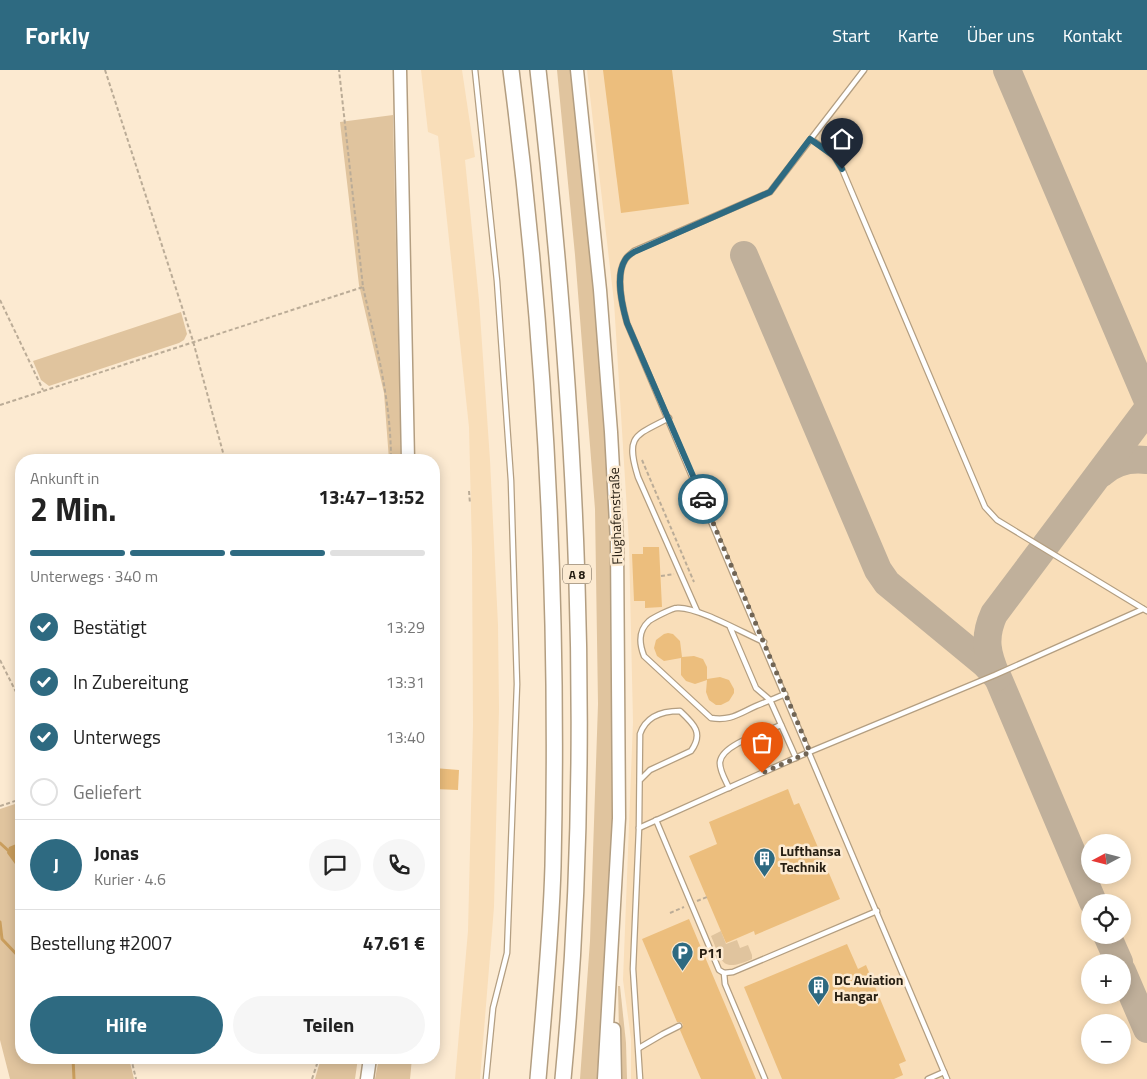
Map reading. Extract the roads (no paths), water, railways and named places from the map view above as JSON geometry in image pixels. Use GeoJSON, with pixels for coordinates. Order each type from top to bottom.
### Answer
{"type":"FeatureCollection","features":[{"type":"Feature","properties":{"kind":"highway","name":"A 8"},"geometry":{"type":"LineString","coordinates":[[511,70],[539,354],[552,575],[555,734],[552,869],[538,1079]]}},
{"type":"Feature","properties":{"kind":"highway","name":"A 8"},"geometry":{"type":"LineString","coordinates":[[538,70],[567,365],[573,461],[580,696],[578,850],[570,1002],[563,1079]]}},
{"type":"Feature","properties":{"kind":"main road"},"geometry":{"type":"LineString","coordinates":[[400,70],[408,454]]}},
{"type":"Feature","properties":{"kind":"main road","name":"Flughafenstraße"},"geometry":{"type":"LineString","coordinates":[[577,70],[600,290],[617,542],[619,818],[604,1079]]}},
{"type":"Feature","properties":{"kind":"main road","name":"Flughafenstraße"},"geometry":{"type":"LineString","coordinates":[[611,964],[615,1079]]}},
{"type":"Feature","properties":{"kind":"main road"},"geometry":{"type":"LineString","coordinates":[[367,1079],[369,1064]]}},
{"type":"Feature","properties":{"kind":"lane"},"geometry":{"type":"LineString","coordinates":[[474,70],[498,291],[511,481],[517,684],[507,953],[493,1008],[486,1079]]}},
{"type":"Feature","properties":{"kind":"lane"},"geometry":{"type":"LineString","coordinates":[[864,70],[770,192],[634,252],[625,258],[620,282],[624,312],[947,1079]]}},
{"type":"Feature","properties":{"kind":"lane"},"geometry":{"type":"LineString","coordinates":[[810,139],[834,156],[842,169],[985,507],[997,520],[1145,610]]}},
{"type":"Feature","properties":{"kind":"lane"},"geometry":{"type":"LineString","coordinates":[[669,418],[639,433],[634,438],[634,463],[638,477],[697,611]]}},
{"type":"Feature","properties":{"kind":"lane"},"geometry":{"type":"LineString","coordinates":[[764,642],[697,611],[677,608],[651,619],[644,627],[640,636],[640,646],[644,656],[711,718],[722,720],[733,718],[785,694]]}},
{"type":"Feature","properties":{"kind":"lane"},"geometry":{"type":"LineString","coordinates":[[639,828],[796,758],[996,675],[1145,610]]}},
{"type":"Feature","properties":{"kind":"lane"},"geometry":{"type":"LineString","coordinates":[[730,627],[756,688],[770,700],[796,758]]}},
{"type":"Feature","properties":{"kind":"lane"},"geometry":{"type":"LineString","coordinates":[[640,780],[650,770],[691,751],[695,746],[698,738],[696,730],[691,721],[680,711],[656,715],[647,720],[640,734],[639,828],[633,969],[640,1079]]}},
{"type":"Feature","properties":{"kind":"lane"},"geometry":{"type":"LineString","coordinates":[[729,788],[720,763],[723,754],[730,747],[781,725]]}},
{"type":"Feature","properties":{"kind":"lane"},"geometry":{"type":"LineString","coordinates":[[656,820],[719,970],[724,973],[733,972],[877,911]]}},
{"type":"Feature","properties":{"kind":"lane"},"geometry":{"type":"LineString","coordinates":[[724,973],[725,984],[766,1079]]}},
{"type":"Feature","properties":{"kind":"lane"},"geometry":{"type":"LineString","coordinates":[[639,1048],[679,1026]]}},
{"type":"Feature","properties":{"kind":"lane"},"geometry":{"type":"LineString","coordinates":[[928,1079],[944,1072]]}},
{"type":"Feature","properties":{"kind":"waterway"},"geometry":{"type":"LineString","coordinates":[[0,843],[11,853]]}},
{"type":"Feature","properties":{"kind":"waterway"},"geometry":{"type":"LineString","coordinates":[[0,922],[2,939],[15,953]]}},
{"type":"Feature","properties":{"kind":"waterway"},"geometry":{"type":"LineString","coordinates":[[73,1064],[74,1079]]}},
{"type":"Feature","properties":{"kind":"place","name":"Lufthansa Technik"},"geometry":{"type":"Point","coordinates":[764,877]}},
{"type":"Feature","properties":{"kind":"place","name":"P11"},"geometry":{"type":"Point","coordinates":[683,971]}},
{"type":"Feature","properties":{"kind":"place","name":"DC Aviation Hangar"},"geometry":{"type":"Point","coordinates":[818,1006]}}]}
